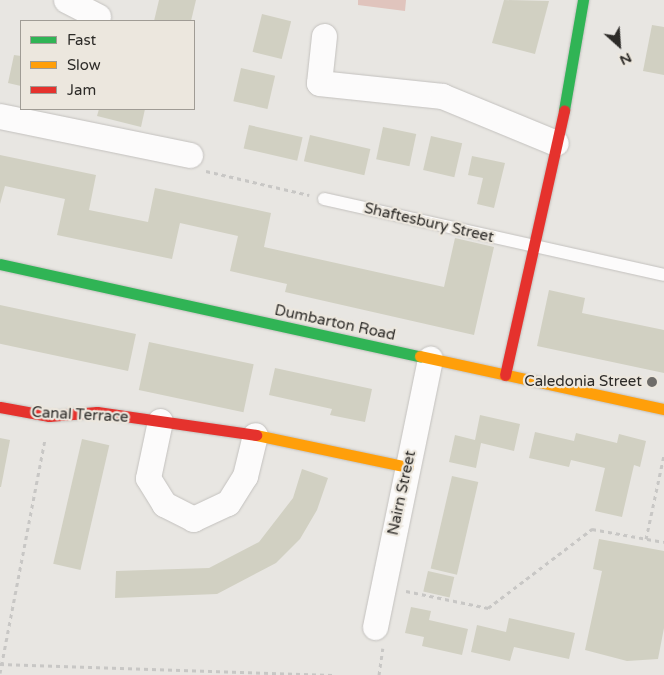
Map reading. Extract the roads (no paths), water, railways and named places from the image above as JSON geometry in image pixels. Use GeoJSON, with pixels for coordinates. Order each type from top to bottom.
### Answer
{"type":"FeatureCollection","features":[{"type":"Feature","properties":{"kind":"street"},"geometry":{"type":"LineString","coordinates":[[66,0],[98,16]]}},
{"type":"Feature","properties":{"kind":"street"},"geometry":{"type":"LineString","coordinates":[[505,376],[556,143],[583,0]]}},
{"type":"Feature","properties":{"kind":"street"},"geometry":{"type":"LineString","coordinates":[[324,36],[319,83],[442,96],[556,143]]}},
{"type":"Feature","properties":{"kind":"street"},"geometry":{"type":"LineString","coordinates":[[0,116],[190,155]]}},
{"type":"Feature","properties":{"kind":"street","name":"Dumbarton Road"},"geometry":{"type":"LineString","coordinates":[[0,264],[505,376],[664,409]]}},
{"type":"Feature","properties":{"kind":"street","name":"Nairn Street"},"geometry":{"type":"LineString","coordinates":[[375,627],[430,359]]}},
{"type":"Feature","properties":{"kind":"street","name":"Canal Terrace"},"geometry":{"type":"LineString","coordinates":[[0,407],[49,416],[97,412],[160,421],[255,436],[408,468]]}},
{"type":"Feature","properties":{"kind":"street"},"geometry":{"type":"LineString","coordinates":[[160,421],[148,478],[164,504],[193,519],[228,502],[245,476],[255,436]]}},
{"type":"Feature","properties":{"kind":"lane","name":"Shaftesbury Street"},"geometry":{"type":"LineString","coordinates":[[324,199],[664,275]]}},
{"type":"Feature","properties":{"kind":"place","name":"Caledonia Street"},"geometry":{"type":"Point","coordinates":[652,382]}}]}
